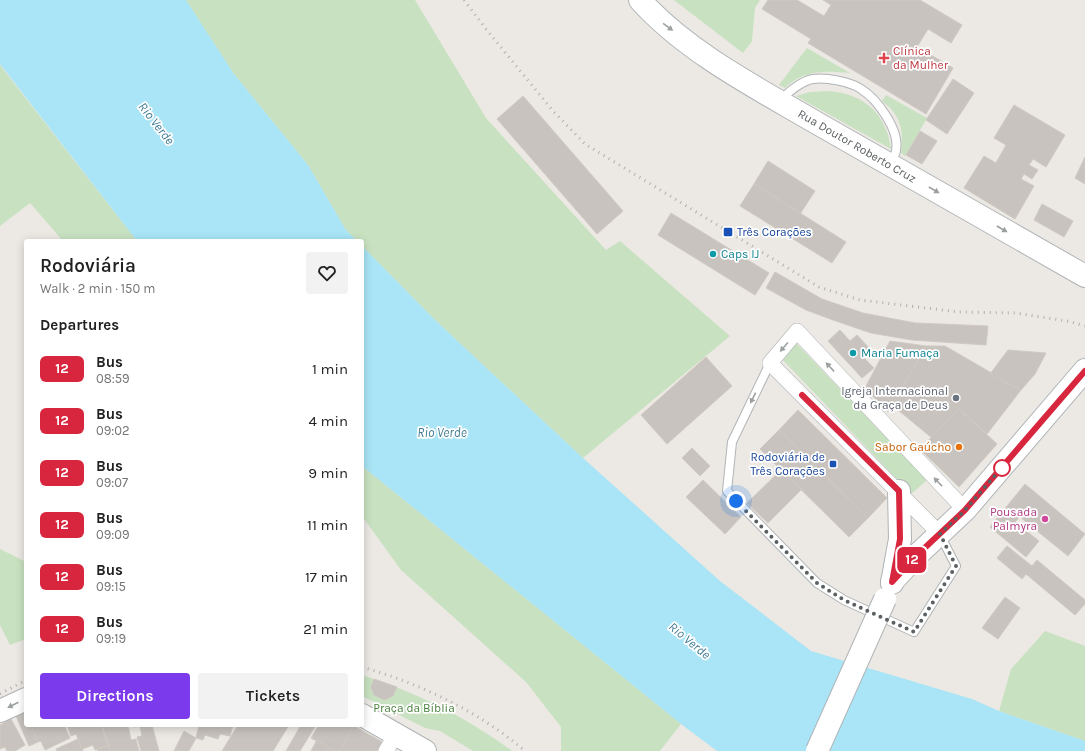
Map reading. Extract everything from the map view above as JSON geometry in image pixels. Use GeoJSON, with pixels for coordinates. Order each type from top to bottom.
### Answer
{"type":"FeatureCollection","features":[{"type":"Feature","properties":{"kind":"main road","name":"Rua Doutor Roberto Cruz"},"geometry":{"type":"LineString","coordinates":[[640,0],[664,24],[718,63],[780,101],[1085,276]]}},
{"type":"Feature","properties":{"kind":"main road"},"geometry":{"type":"LineString","coordinates":[[889,590],[915,557],[965,510],[1085,370]]}},
{"type":"Feature","properties":{"kind":"main road"},"geometry":{"type":"LineString","coordinates":[[817,751],[889,590],[900,539],[899,491]]}},
{"type":"Feature","properties":{"kind":"main road"},"geometry":{"type":"LineString","coordinates":[[0,712],[24,700]]}},
{"type":"Feature","properties":{"kind":"main road"},"geometry":{"type":"LineString","coordinates":[[364,718],[391,743],[425,751]]}},
{"type":"Feature","properties":{"kind":"street"},"geometry":{"type":"LineString","coordinates":[[940,534],[899,491],[770,363],[797,331],[965,510]]}},
{"type":"Feature","properties":{"kind":"lane"},"geometry":{"type":"LineString","coordinates":[[780,101],[792,89],[812,79],[836,80],[861,89],[882,110],[895,132],[896,151],[889,164]]}},
{"type":"Feature","properties":{"kind":"lane"},"geometry":{"type":"LineString","coordinates":[[770,363],[732,442],[726,491],[817,583],[844,600],[914,632],[956,566],[940,534]]}},
{"type":"Feature","properties":{"kind":"green space"},"geometry":{"type":"Polygon","coordinates":[[[186,0],[415,0],[486,118],[606,250],[620,241],[730,336],[583,458],[434,319],[364,248],[364,239],[355,239],[346,230],[308,165],[234,74],[186,0]]]}},
{"type":"Feature","properties":{"kind":"green space"},"geometry":{"type":"Polygon","coordinates":[[[674,0],[760,0],[755,8],[752,41],[743,53],[674,0]]]}},
{"type":"Feature","properties":{"kind":"green space"},"geometry":{"type":"Polygon","coordinates":[[[807,48],[850,73],[824,72],[808,74],[800,77],[785,88],[779,85],[807,48]]]}},
{"type":"Feature","properties":{"kind":"green space"},"geometry":{"type":"Polygon","coordinates":[[[0,64],[135,239],[61,239],[30,203],[0,226],[0,64]]]}},
{"type":"Feature","properties":{"kind":"green space"},"geometry":{"type":"Polygon","coordinates":[[[827,91],[851,96],[871,107],[884,125],[891,149],[796,96],[810,92],[827,91]]]}},
{"type":"Feature","properties":{"kind":"green space"},"geometry":{"type":"Polygon","coordinates":[[[886,95],[927,118],[905,156],[901,153],[902,138],[900,124],[893,112],[882,101],[886,95]]]}},
{"type":"Feature","properties":{"kind":"green space"},"geometry":{"type":"Polygon","coordinates":[[[796,343],[927,480],[911,494],[781,358],[796,343]]]}},
{"type":"Feature","properties":{"kind":"green space"},"geometry":{"type":"Polygon","coordinates":[[[364,468],[681,724],[660,751],[561,751],[561,727],[526,682],[401,570],[364,519],[364,468]]]}},
{"type":"Feature","properties":{"kind":"green space"},"geometry":{"type":"Polygon","coordinates":[[[0,549],[24,561],[24,640],[10,645],[0,625],[0,549]]]}},
{"type":"Feature","properties":{"kind":"green space"},"geometry":{"type":"Polygon","coordinates":[[[1045,631],[1085,646],[1085,741],[999,711],[1011,669],[1045,631]]]}},
{"type":"Feature","properties":{"kind":"green space","name":"Praça da Bíblia"},"geometry":{"type":"Polygon","coordinates":[[[364,676],[401,689],[459,716],[512,751],[473,751],[440,731],[425,728],[364,697],[364,676]]]}},
{"type":"Feature","properties":{"kind":"water","name":"Rio Verde"},"geometry":{"type":"Polygon","coordinates":[[[0,0],[186,0],[234,74],[308,165],[346,230],[355,239],[135,239],[0,64],[0,0]]]}},
{"type":"Feature","properties":{"kind":"water","name":"Rio Verde"},"geometry":{"type":"Polygon","coordinates":[[[364,248],[434,319],[583,458],[720,581],[811,651],[972,699],[999,711],[1085,741],[1085,751],[717,751],[681,724],[364,468],[364,248]]]}},
{"type":"Feature","properties":{"kind":"building","name":"Clínica da Mulher"},"geometry":{"type":"Polygon","coordinates":[[[768,0],[797,0],[824,16],[831,5],[823,0],[920,0],[962,25],[951,43],[928,29],[917,47],[953,68],[926,114],[808,43],[811,39],[762,9],[768,0]]]}},
{"type":"Feature","properties":{"kind":"building"},"geometry":{"type":"Polygon","coordinates":[[[953,79],[974,93],[947,134],[926,120],[953,79]]]}},
{"type":"Feature","properties":{"kind":"building"},"geometry":{"type":"Polygon","coordinates":[[[523,96],[623,211],[597,234],[497,119],[523,96]]]}},
{"type":"Feature","properties":{"kind":"building"},"geometry":{"type":"Polygon","coordinates":[[[1014,105],[1065,135],[1046,167],[1033,159],[1029,165],[1038,170],[1032,179],[1024,174],[1021,179],[1034,186],[1015,219],[964,188],[984,156],[996,163],[1006,145],[994,138],[1014,105]]]}},
{"type":"Feature","properties":{"kind":"building"},"geometry":{"type":"Polygon","coordinates":[[[920,131],[937,141],[922,164],[906,155],[920,131]]]}},
{"type":"Feature","properties":{"kind":"building"},"geometry":{"type":"Polygon","coordinates":[[[1085,157],[1085,184],[1075,178],[1085,157]]]}},
{"type":"Feature","properties":{"kind":"building"},"geometry":{"type":"Polygon","coordinates":[[[768,161],[815,191],[800,214],[754,184],[768,161]]]}},
{"type":"Feature","properties":{"kind":"building"},"geometry":{"type":"Polygon","coordinates":[[[754,184],[846,242],[832,263],[740,206],[754,184]]]}},
{"type":"Feature","properties":{"kind":"building"},"geometry":{"type":"Polygon","coordinates":[[[1042,204],[1073,221],[1064,237],[1034,220],[1042,204]]]}},
{"type":"Feature","properties":{"kind":"building","name":"Caps IJ"},"geometry":{"type":"Polygon","coordinates":[[[671,213],[769,273],[755,295],[658,235],[671,213]]]}},
{"type":"Feature","properties":{"kind":"building"},"geometry":{"type":"Polygon","coordinates":[[[775,272],[822,299],[863,313],[915,323],[988,326],[986,345],[912,340],[871,333],[833,320],[806,310],[766,288],[775,272]]]}},
{"type":"Feature","properties":{"kind":"building","name":"Maria Fumaça"},"geometry":{"type":"Polygon","coordinates":[[[840,330],[850,341],[857,335],[871,350],[863,357],[874,368],[862,378],[828,341],[840,330]]]}},
{"type":"Feature","properties":{"kind":"building"},"geometry":{"type":"Polygon","coordinates":[[[890,341],[926,346],[888,412],[865,388],[890,341]]]}},
{"type":"Feature","properties":{"kind":"building","name":"Igreja Internacional da Graça de Deus"},"geometry":{"type":"Polygon","coordinates":[[[926,346],[945,346],[1021,390],[987,434],[959,409],[932,438],[892,405],[926,346]]]}},
{"type":"Feature","properties":{"kind":"building"},"geometry":{"type":"Polygon","coordinates":[[[1008,350],[1046,353],[1035,374],[1021,390],[990,374],[1008,350]]]}},
{"type":"Feature","properties":{"kind":"building"},"geometry":{"type":"Polygon","coordinates":[[[706,357],[732,386],[667,444],[641,415],[706,357]]]}},
{"type":"Feature","properties":{"kind":"building","name":"Sabor Gaúcho"},"geometry":{"type":"Polygon","coordinates":[[[959,409],[997,444],[959,487],[920,449],[959,409]]]}},
{"type":"Feature","properties":{"kind":"building","name":"Rodoviária de Três Corações"},"geometry":{"type":"Polygon","coordinates":[[[798,410],[887,498],[868,518],[779,430],[798,410]]]}},
{"type":"Feature","properties":{"kind":"building","name":"Rodoviária de Três Corações"},"geometry":{"type":"Polygon","coordinates":[[[779,430],[868,518],[849,537],[760,449],[779,430]]]}},
{"type":"Feature","properties":{"kind":"building"},"geometry":{"type":"Polygon","coordinates":[[[692,448],[710,466],[700,476],[682,458],[692,448]]]}},
{"type":"Feature","properties":{"kind":"building"},"geometry":{"type":"Polygon","coordinates":[[[781,470],[801,490],[768,523],[747,503],[781,470]]]}},
{"type":"Feature","properties":{"kind":"building"},"geometry":{"type":"Polygon","coordinates":[[[703,480],[741,517],[725,534],[686,497],[703,480]]]}},
{"type":"Feature","properties":{"kind":"building","name":"Pousada Palmyra"},"geometry":{"type":"Polygon","coordinates":[[[1025,484],[1085,534],[1068,556],[1020,517],[1015,522],[1039,541],[1026,557],[990,527],[1025,484]]]}},
{"type":"Feature","properties":{"kind":"building"},"geometry":{"type":"Polygon","coordinates":[[[1007,546],[1032,566],[1037,560],[1085,600],[1085,604],[1075,615],[1026,574],[1022,579],[997,558],[1007,546]]]}},
{"type":"Feature","properties":{"kind":"building"},"geometry":{"type":"Polygon","coordinates":[[[1005,597],[1020,608],[998,639],[982,628],[1005,597]]]}},
{"type":"Feature","properties":{"kind":"building"},"geometry":{"type":"Polygon","coordinates":[[[374,679],[397,687],[393,696],[384,700],[374,695],[371,687],[374,679]]]}},
{"type":"Feature","properties":{"kind":"building"},"geometry":{"type":"Polygon","coordinates":[[[24,712],[24,727],[32,727],[38,742],[29,746],[16,716],[24,712]]]}},
{"type":"Feature","properties":{"kind":"building"},"geometry":{"type":"Polygon","coordinates":[[[11,719],[25,745],[15,751],[7,751],[5,747],[0,749],[0,725],[11,719]]]}},
{"type":"Feature","properties":{"kind":"building"},"geometry":{"type":"Polygon","coordinates":[[[32,727],[65,727],[70,738],[45,750],[41,741],[38,742],[32,727]]]}},
{"type":"Feature","properties":{"kind":"building"},"geometry":{"type":"Polygon","coordinates":[[[68,727],[102,727],[108,746],[95,750],[93,745],[82,749],[76,734],[71,736],[68,727]]]}},
{"type":"Feature","properties":{"kind":"building"},"geometry":{"type":"Polygon","coordinates":[[[103,727],[128,727],[131,740],[136,739],[139,751],[110,751],[103,727]]]}},
{"type":"Feature","properties":{"kind":"building"},"geometry":{"type":"Polygon","coordinates":[[[140,727],[153,727],[159,751],[141,751],[137,737],[142,736],[140,727]]]}},
{"type":"Feature","properties":{"kind":"building"},"geometry":{"type":"Polygon","coordinates":[[[199,727],[232,727],[230,736],[220,734],[218,739],[205,735],[203,740],[196,738],[199,727]]]}},
{"type":"Feature","properties":{"kind":"building"},"geometry":{"type":"Polygon","coordinates":[[[237,727],[288,727],[273,751],[222,751],[237,727]]]}},
{"type":"Feature","properties":{"kind":"building"},"geometry":{"type":"Polygon","coordinates":[[[300,727],[315,727],[300,751],[286,751],[300,727]]]}},
{"type":"Feature","properties":{"kind":"building"},"geometry":{"type":"Polygon","coordinates":[[[318,727],[353,727],[340,751],[335,751],[311,738],[318,727]]]}},
{"type":"Feature","properties":{"kind":"building"},"geometry":{"type":"Polygon","coordinates":[[[353,727],[382,742],[377,751],[340,751],[353,727]]]}},
{"type":"Feature","properties":{"kind":"building"},"geometry":{"type":"Polygon","coordinates":[[[184,731],[196,738],[189,751],[174,751],[184,731]]]}},
{"type":"Feature","properties":{"kind":"building"},"geometry":{"type":"Polygon","coordinates":[[[78,739],[83,751],[57,751],[56,749],[78,739]]]}},
{"type":"Feature","properties":{"kind":"building"},"geometry":{"type":"Polygon","coordinates":[[[317,740],[335,751],[311,751],[317,740]]]}},
{"type":"Feature","properties":{"kind":"building"},"geometry":{"type":"Polygon","coordinates":[[[108,746],[110,751],[98,751],[97,749],[108,746]]]}},
{"type":"Feature","properties":{"kind":"railway"},"geometry":{"type":"LineString","coordinates":[[464,0],[553,111],[585,144],[819,287],[860,300],[959,312],[1015,313],[1067,321],[1085,326]]}},
{"type":"Feature","properties":{"kind":"railway"},"geometry":{"type":"LineString","coordinates":[[364,668],[406,682],[448,700],[488,723],[525,751]]}},
{"type":"Feature","properties":{"kind":"railway"},"geometry":{"type":"LineString","coordinates":[[0,694],[24,681]]}},
{"type":"Feature","properties":{"kind":"bus line","name":"12"},"geometry":{"type":"LineString","coordinates":[[802,395],[899,491],[900,539],[892,582],[915,557],[965,510],[1085,371]]}},
{"type":"Feature","properties":{"kind":"place","name":"Clínica da Mulher"},"geometry":{"type":"Point","coordinates":[884,58]}},
{"type":"Feature","properties":{"kind":"place","name":"Três Corações"},"geometry":{"type":"Point","coordinates":[728,232]}},
{"type":"Feature","properties":{"kind":"place","name":"Caps IJ"},"geometry":{"type":"Point","coordinates":[713,254]}},
{"type":"Feature","properties":{"kind":"place","name":"Maria Fumaça"},"geometry":{"type":"Point","coordinates":[853,353]}},
{"type":"Feature","properties":{"kind":"place","name":"Igreja Internacional da Graça de Deus"},"geometry":{"type":"Point","coordinates":[956,398]}},
{"type":"Feature","properties":{"kind":"place","name":"Sabor Gaúcho"},"geometry":{"type":"Point","coordinates":[959,447]}},
{"type":"Feature","properties":{"kind":"place","name":"Rodoviária de Três Corações"},"geometry":{"type":"Point","coordinates":[833,464]}},
{"type":"Feature","properties":{"kind":"place","name":"Pousada Palmyra"},"geometry":{"type":"Point","coordinates":[1045,519]}},
{"type":"Feature","properties":{"kind":"route"},"geometry":{"type":"LineString","coordinates":[[736,501],[817,583],[844,600],[914,632],[956,566],[940,534],[965,510],[1004,465],[1002,468]]}}]}
